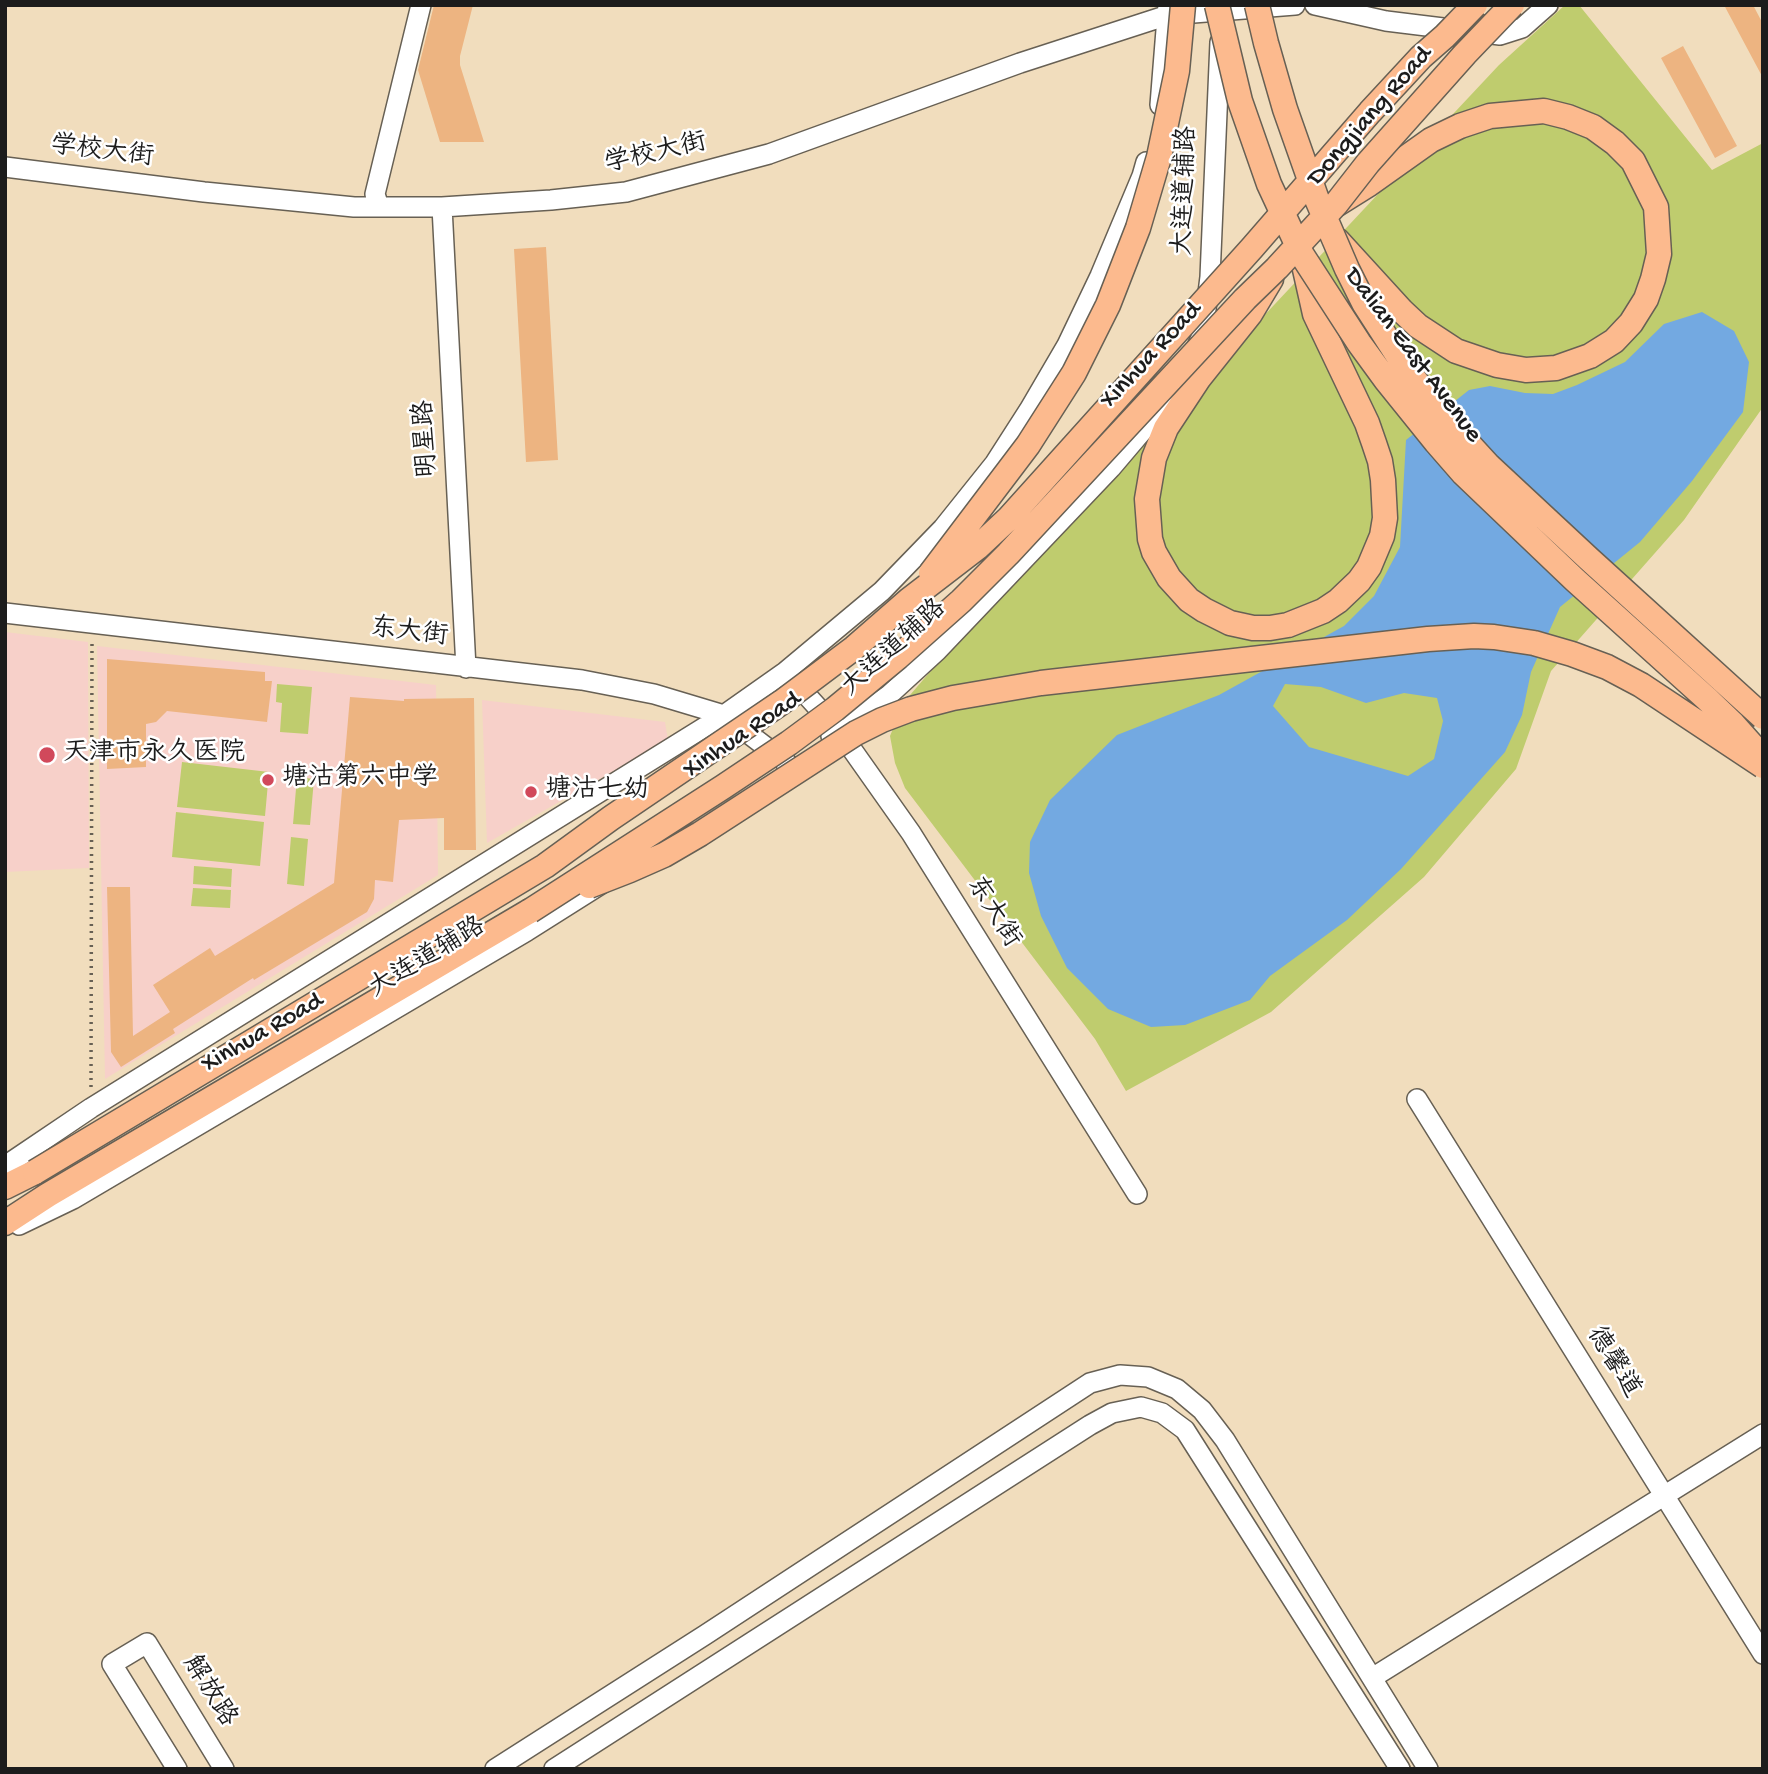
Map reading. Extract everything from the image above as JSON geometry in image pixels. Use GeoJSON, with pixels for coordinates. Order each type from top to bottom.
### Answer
{"type":"FeatureCollection","features":[{"type":"Feature","properties":{"kind":"main road","name":"Dalian East Avenue"},"geometry":{"type":"LineString","coordinates":[[1257,5],[1292,130],[1316,197],[1364,303],[1419,386],[1489,466],[1763,717]]}},
{"type":"Feature","properties":{"kind":"main road"},"geometry":{"type":"LineString","coordinates":[[1421,57],[1433,31],[1451,5]]}},
{"type":"Feature","properties":{"kind":"main road"},"geometry":{"type":"LineString","coordinates":[[1421,57],[1475,5]]}},
{"type":"Feature","properties":{"kind":"main road","name":"Dongjiang Road"},"geometry":{"type":"LineString","coordinates":[[1277,268],[1336,204],[1411,114],[1512,5]]}},
{"type":"Feature","properties":{"kind":"main road","name":"Dalian East Avenue"},"geometry":{"type":"LineString","coordinates":[[1220,7],[1233,76],[1269,184],[1302,255],[1359,343],[1427,432],[1463,473],[1724,716],[1763,758]]}},
{"type":"Feature","properties":{"kind":"main road"},"geometry":{"type":"LineString","coordinates":[[909,600],[1028,445],[1074,373],[1108,305],[1138,228],[1159,157],[1177,71],[1173,9]]}},
{"type":"Feature","properties":{"kind":"main road","name":"Dongjiang Road"},"geometry":{"type":"LineString","coordinates":[[1252,248],[1421,57]]}},
{"type":"Feature","properties":{"kind":"main road"},"geometry":{"type":"LineString","coordinates":[[1332,234],[1418,326],[1456,351],[1497,365],[1526,370],[1556,368],[1590,356],[1614,341],[1631,323],[1646,299],[1659,254],[1656,207],[1633,161],[1593,127],[1544,111],[1490,116],[1460,126],[1419,148],[1336,204]]}},
{"type":"Feature","properties":{"kind":"main road","name":"Xinhua Road"},"geometry":{"type":"LineString","coordinates":[[5,1187],[35,1172],[545,866],[782,702],[854,648],[909,600],[978,547],[1009,518],[1252,248]]}},
{"type":"Feature","properties":{"kind":"main road"},"geometry":{"type":"LineString","coordinates":[[1277,268],[1250,314],[1199,378],[1166,428],[1154,458],[1147,499],[1150,539],[1168,578],[1189,600],[1204,610],[1230,623],[1253,628],[1288,625],[1323,611],[1338,601],[1369,567],[1382,536],[1385,518],[1380,461],[1367,423],[1315,314],[1302,255]]}},
{"type":"Feature","properties":{"kind":"main road","name":"Xinhua Road"},"geometry":{"type":"LineString","coordinates":[[5,1223],[48,1195],[530,911],[723,787],[835,709],[961,601],[1277,268]]}},
{"type":"Feature","properties":{"kind":"main road"},"geometry":{"type":"LineString","coordinates":[[530,911],[664,855],[856,733],[882,720],[942,700],[1041,682],[1428,639],[1494,637],[1534,643],[1606,667],[1670,702],[1763,766]]}},
{"type":"Feature","properties":{"kind":"street"},"geometry":{"type":"LineString","coordinates":[[379,207],[375,194],[421,5]]}},
{"type":"Feature","properties":{"kind":"street","name":"学校大街"},"geometry":{"type":"LineString","coordinates":[[5,167],[204,192],[354,207],[442,207],[626,192],[756,158],[1173,9],[1295,5]]}},
{"type":"Feature","properties":{"kind":"street"},"geometry":{"type":"LineString","coordinates":[[1315,5],[1386,21],[1500,35],[1522,28],[1548,5]]}},
{"type":"Feature","properties":{"kind":"street","name":"大连道辅路"},"geometry":{"type":"LineString","coordinates":[[5,1231],[73,1199],[527,931],[839,731],[889,695],[937,652],[1111,468],[1156,415],[1196,350],[1203,333],[1210,277],[1220,7]]}},
{"type":"Feature","properties":{"kind":"street","name":"大连道辅路"},"geometry":{"type":"LineString","coordinates":[[5,1166],[91,1108],[724,715],[785,672],[882,591],[943,528],[995,463],[1061,356],[1100,276],[1142,176],[1161,102],[1173,9]]}},
{"type":"Feature","properties":{"kind":"street","name":"明星路"},"geometry":{"type":"LineString","coordinates":[[442,207],[466,668]]}},
{"type":"Feature","properties":{"kind":"street","name":"东大街"},"geometry":{"type":"LineString","coordinates":[[5,613],[582,680],[654,694],[724,715],[787,764]]}},
{"type":"Feature","properties":{"kind":"street","name":"东大街"},"geometry":{"type":"LineString","coordinates":[[785,672],[839,731],[911,833],[1138,1194]]}},
{"type":"Feature","properties":{"kind":"street","name":"德馨道"},"geometry":{"type":"LineString","coordinates":[[1417,1100],[1763,1654]]}},
{"type":"Feature","properties":{"kind":"street"},"geometry":{"type":"LineString","coordinates":[[495,1769],[1090,1383],[1120,1375],[1148,1377],[1177,1389],[1202,1410],[1225,1440],[1428,1769]]}},
{"type":"Feature","properties":{"kind":"street"},"geometry":{"type":"LineString","coordinates":[[554,1769],[1090,1426],[1112,1413],[1141,1407],[1162,1413],[1185,1430],[1400,1769]]}},
{"type":"Feature","properties":{"kind":"street"},"geometry":{"type":"LineString","coordinates":[[1372,1678],[1763,1434]]}},
{"type":"Feature","properties":{"kind":"street","name":"解放路"},"geometry":{"type":"LineString","coordinates":[[177,1769],[112,1664],[147,1643],[224,1769]]}},
{"type":"Feature","properties":{"kind":"path"},"geometry":{"type":"LineString","coordinates":[[91,1108],[92,623]]}},
{"type":"Feature","properties":{"kind":"shaded area","name":"天津市永久医院"},"geometry":{"type":"Polygon","coordinates":[[[5,632],[88,642],[89,868],[5,872],[5,632]]]}},
{"type":"Feature","properties":{"kind":"shaded area","name":"塘沽第六中学"},"geometry":{"type":"Polygon","coordinates":[[[97,646],[436,685],[438,875],[105,1079],[97,646]]]}},
{"type":"Feature","properties":{"kind":"shaded area","name":"塘沽七幼"},"geometry":{"type":"Polygon","coordinates":[[[482,700],[665,722],[668,740],[487,843],[482,700]]]}},
{"type":"Feature","properties":{"kind":"green space"},"geometry":{"type":"Polygon","coordinates":[[[1565,5],[1579,5],[1712,170],[1763,143],[1763,407],[1684,520],[1551,671],[1516,769],[1424,877],[1271,1012],[1126,1091],[1095,1039],[905,788],[895,763],[890,736],[904,702],[929,673],[1499,65],[1565,5]]]}},
{"type":"Feature","properties":{"kind":"green space"},"geometry":{"type":"Polygon","coordinates":[[[277,684],[312,687],[308,734],[280,732],[282,703],[276,702],[277,684]]]}},
{"type":"Feature","properties":{"kind":"green space"},"geometry":{"type":"Polygon","coordinates":[[[182,762],[269,772],[265,816],[177,807],[182,762]]]}},
{"type":"Feature","properties":{"kind":"green space"},"geometry":{"type":"Polygon","coordinates":[[[297,777],[314,779],[310,825],[293,824],[297,777]]]}},
{"type":"Feature","properties":{"kind":"green space"},"geometry":{"type":"Polygon","coordinates":[[[176,812],[264,822],[260,866],[172,857],[176,812]]]}},
{"type":"Feature","properties":{"kind":"green space"},"geometry":{"type":"Polygon","coordinates":[[[291,837],[308,839],[304,886],[287,884],[291,837]]]}},
{"type":"Feature","properties":{"kind":"green space"},"geometry":{"type":"Polygon","coordinates":[[[194,866],[232,869],[231,887],[193,884],[194,866]]]}},
{"type":"Feature","properties":{"kind":"green space"},"geometry":{"type":"Polygon","coordinates":[[[193,888],[231,890],[230,908],[191,906],[193,888]]]}},
{"type":"Feature","properties":{"kind":"water"},"geometry":{"type":"Polygon","coordinates":[[[1702,312],[1734,331],[1749,362],[1743,412],[1692,481],[1640,542],[1560,607],[1531,672],[1522,715],[1505,752],[1401,869],[1347,920],[1270,976],[1250,1000],[1185,1025],[1151,1027],[1108,1009],[1067,968],[1041,916],[1029,873],[1030,842],[1050,800],[1117,735],[1219,695],[1344,626],[1374,596],[1400,547],[1406,440],[1469,390],[1490,386],[1525,393],[1553,394],[1625,362],[1664,324],[1702,312]],[[1285,684],[1273,706],[1309,747],[1408,776],[1434,759],[1443,721],[1437,698],[1404,693],[1366,703],[1321,687],[1285,684]]]}},
{"type":"Feature","properties":{"kind":"building"},"geometry":{"type":"Polygon","coordinates":[[[434,5],[473,5],[460,65],[484,142],[440,142],[418,70],[434,5]]]}},
{"type":"Feature","properties":{"kind":"building"},"geometry":{"type":"Polygon","coordinates":[[[1724,5],[1753,5],[1763,24],[1763,78],[1724,5]]]}},
{"type":"Feature","properties":{"kind":"building"},"geometry":{"type":"Polygon","coordinates":[[[1683,46],[1737,146],[1715,158],[1661,58],[1683,46]]]}},
{"type":"Feature","properties":{"kind":"building"},"geometry":{"type":"Polygon","coordinates":[[[546,247],[558,460],[526,462],[514,249],[546,247]]]}},
{"type":"Feature","properties":{"kind":"building"},"geometry":{"type":"Polygon","coordinates":[[[107,659],[265,672],[265,681],[272,681],[267,722],[167,711],[156,722],[146,724],[146,767],[107,769],[107,659]]]}},
{"type":"Feature","properties":{"kind":"building"},"geometry":{"type":"Polygon","coordinates":[[[350,697],[404,701],[474,698],[476,850],[444,850],[444,818],[399,820],[393,882],[375,880],[374,899],[367,912],[254,980],[253,978],[173,1029],[175,1033],[121,1067],[111,1052],[107,887],[130,887],[133,1036],[170,1012],[153,985],[210,948],[215,956],[334,883],[350,697]]]}},
{"type":"Feature","properties":{"kind":"place","name":"天津市永久医院"},"geometry":{"type":"Point","coordinates":[47,755]}},
{"type":"Feature","properties":{"kind":"place","name":"塘沽第六中学"},"geometry":{"type":"Point","coordinates":[268,780]}},
{"type":"Feature","properties":{"kind":"place","name":"塘沽七幼"},"geometry":{"type":"Point","coordinates":[531,792]}}]}
